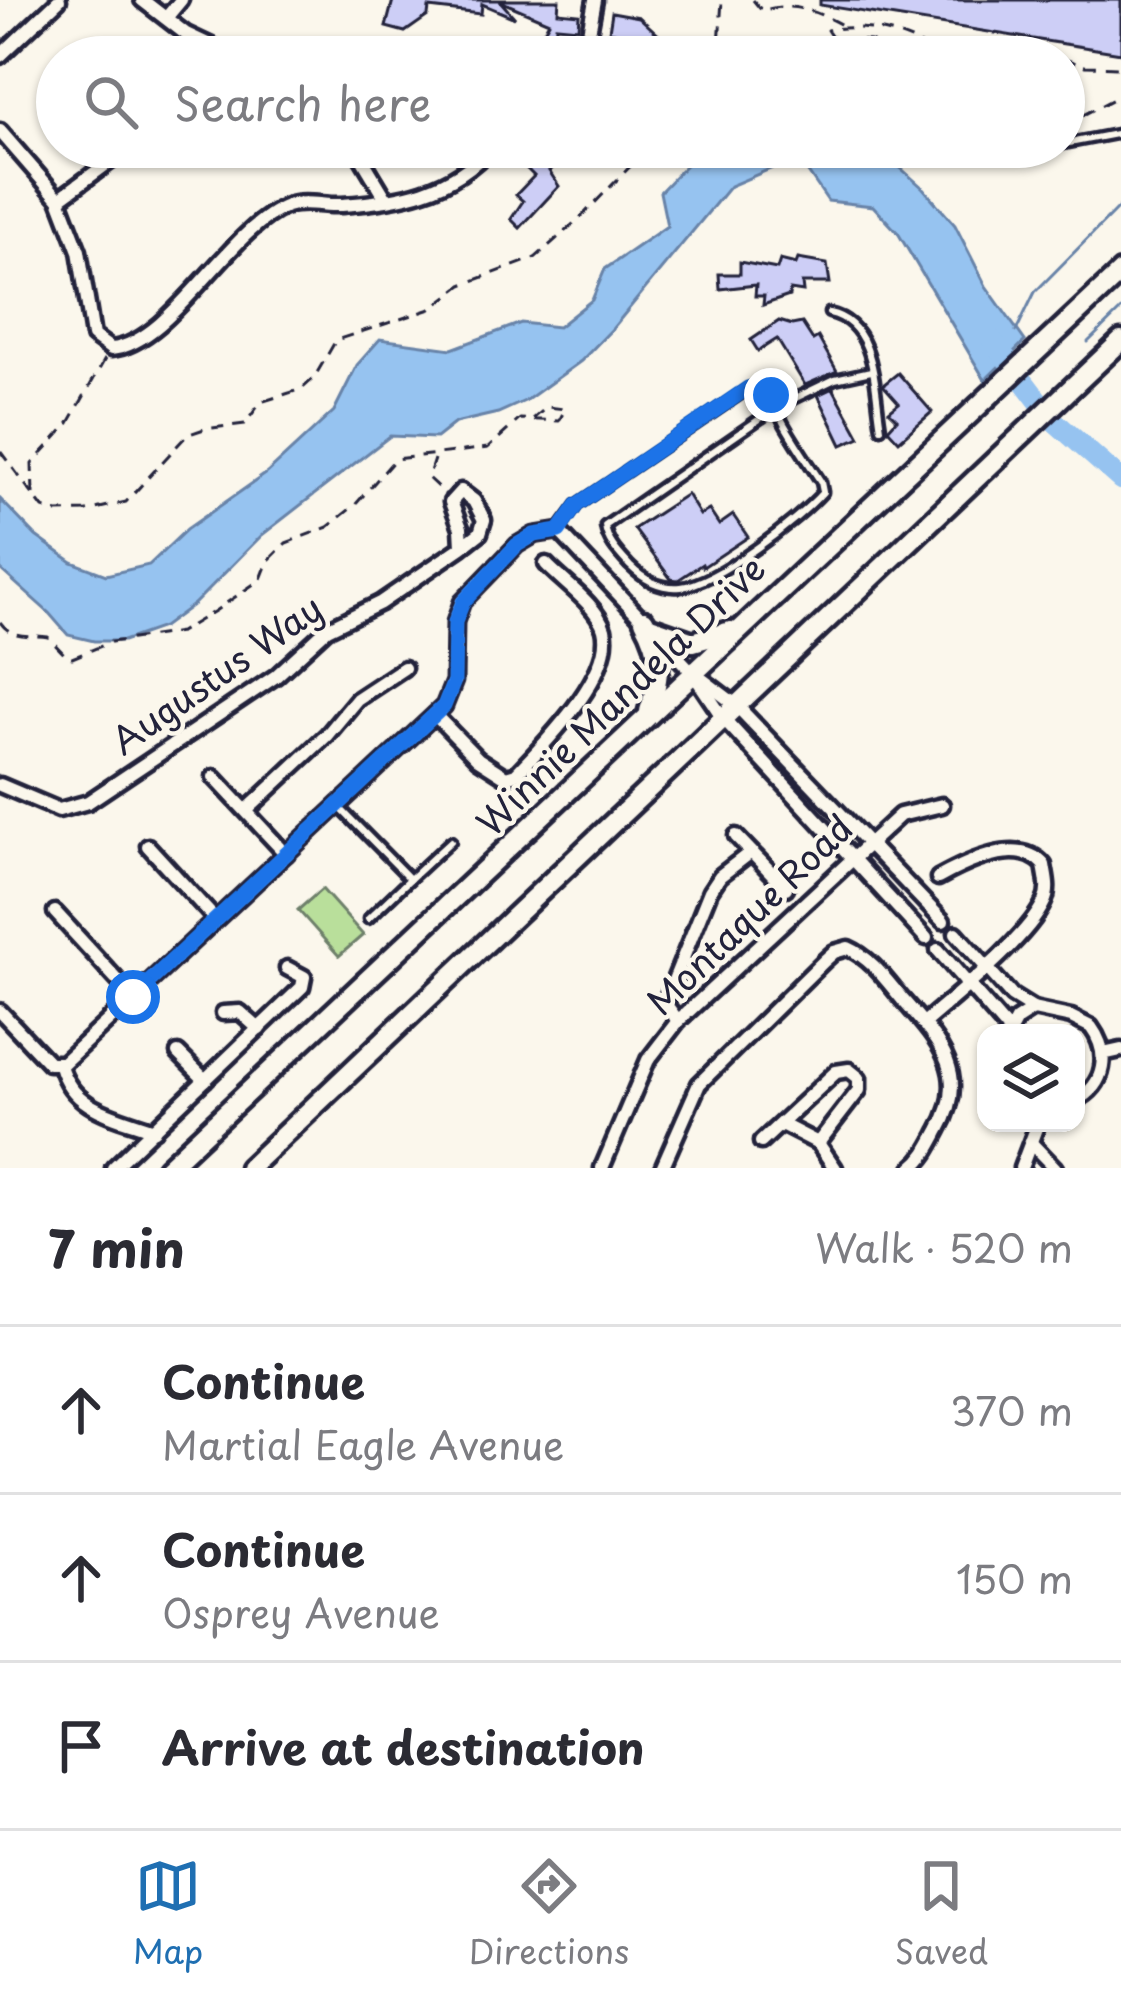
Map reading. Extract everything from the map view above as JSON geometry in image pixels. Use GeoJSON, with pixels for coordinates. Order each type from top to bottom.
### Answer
{"type":"FeatureCollection","features":[{"type":"Feature","properties":{"kind":"main road","name":"Winnie Mandela Drive"},"geometry":{"type":"LineString","coordinates":[[167,1168],[1121,272]]}},
{"type":"Feature","properties":{"kind":"main road"},"geometry":{"type":"LineString","coordinates":[[255,1163],[1121,341]]}},
{"type":"Feature","properties":{"kind":"main road"},"geometry":{"type":"LineString","coordinates":[[647,624],[693,642],[738,628]]}},
{"type":"Feature","properties":{"kind":"main road"},"geometry":{"type":"LineString","coordinates":[[647,624],[661,666],[647,715]]}},
{"type":"Feature","properties":{"kind":"street"},"geometry":{"type":"LineString","coordinates":[[0,56],[59,0]]}},
{"type":"Feature","properties":{"kind":"street"},"geometry":{"type":"LineString","coordinates":[[142,0],[192,36]]}},
{"type":"Feature","properties":{"kind":"street"},"geometry":{"type":"LineString","coordinates":[[166,18],[181,0]]}},
{"type":"Feature","properties":{"kind":"street"},"geometry":{"type":"LineString","coordinates":[[588,36],[595,0]]}},
{"type":"Feature","properties":{"kind":"street"},"geometry":{"type":"LineString","coordinates":[[0,131],[58,200],[79,251],[93,336],[111,349],[125,345],[172,312],[238,244],[286,206],[342,205],[444,185],[471,168]]}},
{"type":"Feature","properties":{"kind":"street"},"geometry":{"type":"LineString","coordinates":[[58,200],[101,168]]}},
{"type":"Feature","properties":{"kind":"street"},"geometry":{"type":"LineString","coordinates":[[368,168],[385,197]]}},
{"type":"Feature","properties":{"kind":"street"},"geometry":{"type":"LineString","coordinates":[[464,491],[477,506],[484,526],[462,548],[452,498],[464,491]]}},
{"type":"Feature","properties":{"kind":"street"},"geometry":{"type":"LineString","coordinates":[[459,520],[477,506]]}},
{"type":"Feature","properties":{"kind":"street"},"geometry":{"type":"LineString","coordinates":[[60,1065],[435,715],[450,696],[454,681],[455,622],[463,602],[517,545],[534,535],[559,531],[730,711],[943,921]]}},
{"type":"Feature","properties":{"kind":"street","name":"Augustus Way"},"geometry":{"type":"LineString","coordinates":[[0,785],[59,810],[88,802],[276,676],[327,629],[380,603],[462,548]]}},
{"type":"Feature","properties":{"kind":"street"},"geometry":{"type":"LineString","coordinates":[[435,715],[478,759],[506,777],[516,774],[566,720],[601,658],[604,629],[595,613],[546,565]]}},
{"type":"Feature","properties":{"kind":"street"},"geometry":{"type":"LineString","coordinates":[[247,810],[358,700],[404,668]]}},
{"type":"Feature","properties":{"kind":"street"},"geometry":{"type":"LineString","coordinates":[[730,711],[851,857],[926,938]]}},
{"type":"Feature","properties":{"kind":"street"},"geometry":{"type":"LineString","coordinates":[[214,777],[286,854]]}},
{"type":"Feature","properties":{"kind":"street","name":"Montaque Road"},"geometry":{"type":"LineString","coordinates":[[602,1168],[641,1072],[678,1021],[867,843],[906,812],[942,805]]}},
{"type":"Feature","properties":{"kind":"street"},"geometry":{"type":"LineString","coordinates":[[736,836],[786,888]]}},
{"type":"Feature","properties":{"kind":"street"},"geometry":{"type":"LineString","coordinates":[[148,846],[215,919]]}},
{"type":"Feature","properties":{"kind":"street"},"geometry":{"type":"LineString","coordinates":[[678,1021],[667,1006],[668,995],[710,891],[716,880],[752,852]]}},
{"type":"Feature","properties":{"kind":"street"},"geometry":{"type":"LineString","coordinates":[[924,1024],[986,967],[1044,903],[1047,884],[1040,859],[1024,854],[990,856],[938,878]]}},
{"type":"Feature","properties":{"kind":"street"},"geometry":{"type":"LineString","coordinates":[[56,912],[133,997]]}},
{"type":"Feature","properties":{"kind":"street"},"geometry":{"type":"LineString","coordinates":[[956,933],[1012,996],[1033,1009],[1085,1023],[1097,1034],[1103,1054],[1096,1083],[1085,1092]]}},
{"type":"Feature","properties":{"kind":"street"},"geometry":{"type":"LineString","coordinates":[[662,1168],[689,1102],[709,1071],[834,952],[848,949],[862,956],[947,1054],[951,1105],[927,1153],[912,1168]]}},
{"type":"Feature","properties":{"kind":"street"},"geometry":{"type":"LineString","coordinates":[[938,950],[1001,1024]]}},
{"type":"Feature","properties":{"kind":"street"},"geometry":{"type":"LineString","coordinates":[[112,1168],[304,983],[301,973],[287,968]]}},
{"type":"Feature","properties":{"kind":"street"},"geometry":{"type":"LineString","coordinates":[[1017,1024],[1033,1009]]}},
{"type":"Feature","properties":{"kind":"street"},"geometry":{"type":"LineString","coordinates":[[0,1011],[49,1063],[60,1065]]}},
{"type":"Feature","properties":{"kind":"street"},"geometry":{"type":"LineString","coordinates":[[223,1013],[240,1012],[259,1029]]}},
{"type":"Feature","properties":{"kind":"street"},"geometry":{"type":"LineString","coordinates":[[1103,1054],[1121,1050]]}},
{"type":"Feature","properties":{"kind":"street"},"geometry":{"type":"LineString","coordinates":[[178,1053],[205,1080]]}},
{"type":"Feature","properties":{"kind":"street"},"geometry":{"type":"LineString","coordinates":[[60,1065],[66,1084],[80,1100],[154,1130]]}},
{"type":"Feature","properties":{"kind":"street"},"geometry":{"type":"LineString","coordinates":[[761,1142],[836,1072],[849,1070],[859,1078],[859,1090],[818,1143]]}},
{"type":"Feature","properties":{"kind":"street"},"geometry":{"type":"LineString","coordinates":[[782,1124],[818,1143],[835,1168]]}},
{"type":"Feature","properties":{"kind":"street"},"geometry":{"type":"LineString","coordinates":[[1021,1168],[1035,1132]]}},
{"type":"Feature","properties":{"kind":"street"},"geometry":{"type":"LineString","coordinates":[[1032,1144],[1055,1168]]}},
{"type":"Feature","properties":{"kind":"lane"},"geometry":{"type":"LineString","coordinates":[[1085,140],[1121,133]]}},
{"type":"Feature","properties":{"kind":"lane"},"geometry":{"type":"LineString","coordinates":[[829,313],[844,316],[867,347],[881,428]]}},
{"type":"Feature","properties":{"kind":"lane"},"geometry":{"type":"LineString","coordinates":[[559,531],[577,505],[748,388],[764,386],[777,407],[821,482],[821,495],[775,537],[686,586],[654,584],[630,566],[607,537],[605,526],[777,407],[835,379],[871,370]]}},
{"type":"Feature","properties":{"kind":"lane"},"geometry":{"type":"LineString","coordinates":[[338,806],[410,879]]}},
{"type":"Feature","properties":{"kind":"lane"},"geometry":{"type":"LineString","coordinates":[[368,919],[451,841]]}},
{"type":"Feature","properties":{"kind":"path"},"geometry":{"type":"LineString","coordinates":[[720,36],[722,0]]}},
{"type":"Feature","properties":{"kind":"path"},"geometry":{"type":"LineString","coordinates":[[753,0],[762,11],[768,7],[806,9],[848,29]]}},
{"type":"Feature","properties":{"kind":"path"},"geometry":{"type":"LineString","coordinates":[[827,36],[831,28],[874,26],[891,36]]}},
{"type":"Feature","properties":{"kind":"path"},"geometry":{"type":"LineString","coordinates":[[1085,66],[1121,67]]}},
{"type":"Feature","properties":{"kind":"path"},"geometry":{"type":"LineString","coordinates":[[1085,114],[1121,95]]}},
{"type":"Feature","properties":{"kind":"path"},"geometry":{"type":"LineString","coordinates":[[0,451],[43,508],[87,512],[126,502],[187,435],[245,424],[261,402],[302,389],[336,340],[431,309],[462,285],[535,258],[629,168]]}},
{"type":"Feature","properties":{"kind":"path"},"geometry":{"type":"LineString","coordinates":[[33,496],[32,464],[69,423],[111,349]]}},
{"type":"Feature","properties":{"kind":"path"},"geometry":{"type":"LineString","coordinates":[[0,622],[7,632],[19,636],[48,637],[73,658],[111,642],[180,632],[260,579],[268,561],[286,543],[328,527],[342,516],[395,459],[488,448],[520,419],[559,421],[565,409],[547,407],[533,419]]}},
{"type":"Feature","properties":{"kind":"path"},"geometry":{"type":"LineString","coordinates":[[435,457],[428,478],[452,498]]}},
{"type":"Feature","properties":{"kind":"green space"},"geometry":{"type":"Polygon","coordinates":[[[322,889],[363,935],[339,956],[298,910],[322,889]]]}},
{"type":"Feature","properties":{"kind":"water"},"geometry":{"type":"Polygon","coordinates":[[[683,168],[773,168],[730,186],[581,361],[527,400],[455,423],[436,438],[390,436],[262,535],[194,604],[163,627],[123,641],[68,635],[0,569],[0,499],[36,536],[72,562],[106,575],[149,565],[187,529],[267,473],[334,411],[357,365],[380,339],[452,349],[521,323],[558,327],[592,300],[605,269],[667,226],[660,192],[683,168]]]}},
{"type":"Feature","properties":{"kind":"water"},"geometry":{"type":"Polygon","coordinates":[[[805,168],[901,168],[955,225],[986,286],[1025,341],[985,380],[898,233],[873,206],[828,201],[805,168]]]}},
{"type":"Feature","properties":{"kind":"building"},"geometry":{"type":"Polygon","coordinates":[[[393,0],[559,0],[558,12],[579,14],[578,28],[556,26],[555,36],[541,35],[549,22],[500,1],[515,18],[482,4],[481,14],[429,8],[428,16],[405,32],[386,27],[393,0]]]}},
{"type":"Feature","properties":{"kind":"building"},"geometry":{"type":"Polygon","coordinates":[[[820,0],[1121,0],[1121,53],[1085,47],[1085,36],[1014,36],[820,5],[820,0]]]}},
{"type":"Feature","properties":{"kind":"building"},"geometry":{"type":"Polygon","coordinates":[[[612,12],[639,17],[660,36],[634,36],[609,31],[612,12]]]}},
{"type":"Feature","properties":{"kind":"building"},"geometry":{"type":"Polygon","coordinates":[[[526,168],[552,168],[549,171],[559,186],[520,228],[511,219],[523,201],[516,195],[534,176],[526,168]]]}},
{"type":"Feature","properties":{"kind":"building"},"geometry":{"type":"Polygon","coordinates":[[[798,259],[827,264],[830,283],[802,283],[803,292],[790,290],[789,296],[763,305],[764,296],[755,296],[756,285],[720,289],[719,274],[740,274],[740,262],[777,269],[780,260],[796,264],[798,259]]]}},
{"type":"Feature","properties":{"kind":"building"},"geometry":{"type":"Polygon","coordinates":[[[779,321],[802,323],[813,340],[818,337],[837,371],[805,385],[777,339],[758,351],[751,340],[779,321]]]}},
{"type":"Feature","properties":{"kind":"building"},"geometry":{"type":"Polygon","coordinates":[[[898,373],[932,412],[899,441],[888,429],[897,419],[889,411],[899,403],[883,385],[898,373]]]}},
{"type":"Feature","properties":{"kind":"building"},"geometry":{"type":"Polygon","coordinates":[[[833,388],[860,437],[842,445],[818,395],[833,388]]]}},
{"type":"Feature","properties":{"kind":"building"},"geometry":{"type":"Polygon","coordinates":[[[687,494],[700,515],[709,510],[719,525],[733,515],[748,537],[703,567],[671,579],[634,529],[687,494]]]}},
{"type":"Feature","properties":{"kind":"waterway"},"geometry":{"type":"LineString","coordinates":[[1016,331],[1035,292],[1121,205]]}},
{"type":"Feature","properties":{"kind":"waterway"},"geometry":{"type":"LineString","coordinates":[[1088,342],[1121,310]]}},
{"type":"Feature","properties":{"kind":"waterway"},"geometry":{"type":"LineString","coordinates":[[992,340],[1053,420],[1121,480]]}},
{"type":"Feature","properties":{"kind":"route"},"geometry":{"type":"LineString","coordinates":[[133,997],[444,706],[454,681],[458,610],[517,545],[534,535],[559,531],[577,505],[748,388],[764,386],[771,395]]}}]}
